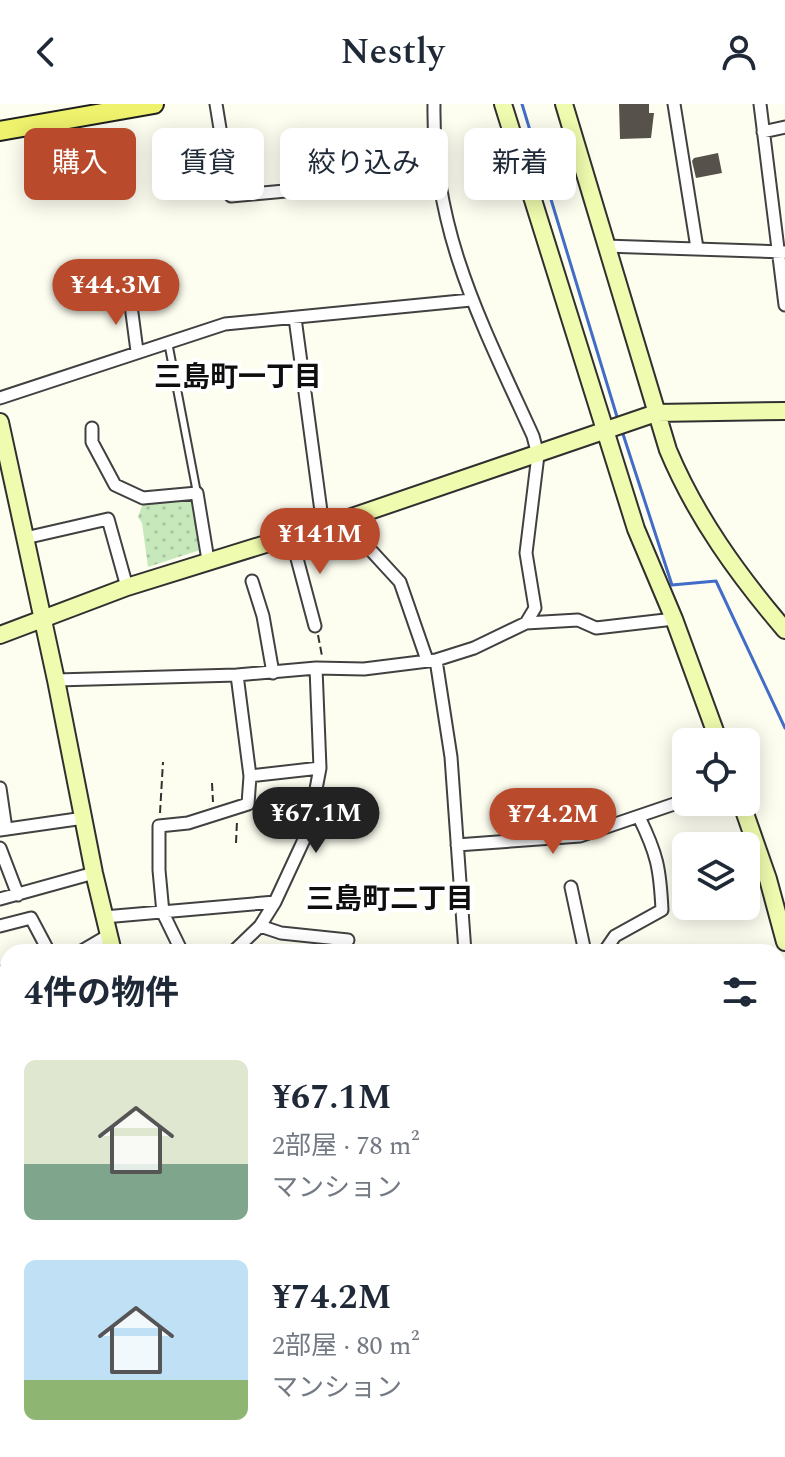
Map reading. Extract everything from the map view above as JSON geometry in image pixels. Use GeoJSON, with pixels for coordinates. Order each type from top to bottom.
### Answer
{"type":"FeatureCollection","features":[{"type":"Feature","properties":{"kind":"main road"},"geometry":{"type":"LineString","coordinates":[[0,131],[126,106],[154,104]]}},
{"type":"Feature","properties":{"kind":"street"},"geometry":{"type":"LineString","coordinates":[[216,104],[231,196],[280,192]]}},
{"type":"Feature","properties":{"kind":"street"},"geometry":{"type":"LineString","coordinates":[[434,104],[435,128]]}},
{"type":"Feature","properties":{"kind":"street"},"geometry":{"type":"LineString","coordinates":[[503,104],[615,427],[636,529],[674,619],[714,728]]}},
{"type":"Feature","properties":{"kind":"street"},"geometry":{"type":"LineString","coordinates":[[564,104],[656,413],[683,486],[754,593],[785,630]]}},
{"type":"Feature","properties":{"kind":"street"},"geometry":{"type":"LineString","coordinates":[[674,104],[697,248]]}},
{"type":"Feature","properties":{"kind":"street"},"geometry":{"type":"LineString","coordinates":[[760,104],[772,206],[782,252],[785,305]]}},
{"type":"Feature","properties":{"kind":"street"},"geometry":{"type":"LineString","coordinates":[[763,132],[785,127]]}},
{"type":"Feature","properties":{"kind":"street"},"geometry":{"type":"LineString","coordinates":[[442,200],[448,230],[471,300],[533,436],[538,455],[526,553],[535,608],[526,623]]}},
{"type":"Feature","properties":{"kind":"street"},"geometry":{"type":"LineString","coordinates":[[772,206],[785,204]]}},
{"type":"Feature","properties":{"kind":"street"},"geometry":{"type":"LineString","coordinates":[[605,246],[782,252]]}},
{"type":"Feature","properties":{"kind":"street"},"geometry":{"type":"LineString","coordinates":[[130,298],[137,351]]}},
{"type":"Feature","properties":{"kind":"street"},"geometry":{"type":"LineString","coordinates":[[0,398],[225,324],[471,300]]}},
{"type":"Feature","properties":{"kind":"street"},"geometry":{"type":"LineString","coordinates":[[295,318],[323,526]]}},
{"type":"Feature","properties":{"kind":"street"},"geometry":{"type":"LineString","coordinates":[[0,635],[127,587],[343,520],[656,413],[785,411]]}},
{"type":"Feature","properties":{"kind":"street"},"geometry":{"type":"LineString","coordinates":[[0,422],[111,944]]}},
{"type":"Feature","properties":{"kind":"street"},"geometry":{"type":"LineString","coordinates":[[92,428],[92,442],[115,485],[143,498],[197,493],[208,560]]}},
{"type":"Feature","properties":{"kind":"street"},"geometry":{"type":"LineString","coordinates":[[25,538],[108,519],[127,587]]}},
{"type":"Feature","properties":{"kind":"street"},"geometry":{"type":"LineString","coordinates":[[343,520],[400,582],[431,660],[451,757],[464,944]]}},
{"type":"Feature","properties":{"kind":"street"},"geometry":{"type":"LineString","coordinates":[[291,536],[315,626]]}},
{"type":"Feature","properties":{"kind":"street"},"geometry":{"type":"LineString","coordinates":[[252,581],[263,616],[273,673]]}},
{"type":"Feature","properties":{"kind":"street"},"geometry":{"type":"LineString","coordinates":[[56,680],[237,675],[320,668],[364,669],[431,660],[474,648],[526,623],[578,620],[596,628],[674,619]]}},
{"type":"Feature","properties":{"kind":"street"},"geometry":{"type":"LineString","coordinates":[[241,944],[260,926],[275,902],[308,831],[320,768],[320,668]]}},
{"type":"Feature","properties":{"kind":"street"},"geometry":{"type":"LineString","coordinates":[[178,944],[163,913],[159,826],[188,823],[248,804],[250,776],[237,675]]}},
{"type":"Feature","properties":{"kind":"street"},"geometry":{"type":"LineString","coordinates":[[250,776],[320,768]]}},
{"type":"Feature","properties":{"kind":"street"},"geometry":{"type":"LineString","coordinates":[[0,788],[3,829],[84,818]]}},
{"type":"Feature","properties":{"kind":"street"},"geometry":{"type":"LineString","coordinates":[[457,845],[580,836],[672,805]]}},
{"type":"Feature","properties":{"kind":"street"},"geometry":{"type":"LineString","coordinates":[[746,816],[768,879],[785,942]]}},
{"type":"Feature","properties":{"kind":"street"},"geometry":{"type":"LineString","coordinates":[[610,944],[615,936],[662,910],[656,851],[639,817]]}},
{"type":"Feature","properties":{"kind":"street"},"geometry":{"type":"LineString","coordinates":[[0,848],[18,895]]}},
{"type":"Feature","properties":{"kind":"street"},"geometry":{"type":"LineString","coordinates":[[0,899],[94,873]]}},
{"type":"Feature","properties":{"kind":"street"},"geometry":{"type":"LineString","coordinates":[[571,887],[583,944]]}},
{"type":"Feature","properties":{"kind":"street"},"geometry":{"type":"LineString","coordinates":[[104,917],[275,902]]}},
{"type":"Feature","properties":{"kind":"street"},"geometry":{"type":"LineString","coordinates":[[0,926],[31,918],[45,944]]}},
{"type":"Feature","properties":{"kind":"street"},"geometry":{"type":"LineString","coordinates":[[260,926],[281,933],[348,940]]}},
{"type":"Feature","properties":{"kind":"lane"},"geometry":{"type":"LineString","coordinates":[[168,342],[197,493]]}},
{"type":"Feature","properties":{"kind":"path"},"geometry":{"type":"LineString","coordinates":[[315,626],[320,668]]}},
{"type":"Feature","properties":{"kind":"path"},"geometry":{"type":"LineString","coordinates":[[159,826],[163,762]]}},
{"type":"Feature","properties":{"kind":"path"},"geometry":{"type":"LineString","coordinates":[[212,783],[213,816]]}},
{"type":"Feature","properties":{"kind":"path"},"geometry":{"type":"LineString","coordinates":[[236,843],[237,808]]}},
{"type":"Feature","properties":{"kind":"green space"},"geometry":{"type":"Polygon","coordinates":[[[191,498],[200,550],[148,567],[142,523],[138,517],[143,503],[191,498]]]}},
{"type":"Feature","properties":{"kind":"building"},"geometry":{"type":"Polygon","coordinates":[[[619,104],[649,104],[649,113],[654,113],[651,138],[620,139],[619,104]]]}},
{"type":"Feature","properties":{"kind":"building"},"geometry":{"type":"Polygon","coordinates":[[[718,153],[722,173],[696,178],[694,158],[718,153]]]}},
{"type":"Feature","properties":{"kind":"waterway"},"geometry":{"type":"LineString","coordinates":[[522,104],[618,420]]}},
{"type":"Feature","properties":{"kind":"waterway"},"geometry":{"type":"LineString","coordinates":[[622,431],[672,585],[716,581],[785,728]]}},
{"type":"Feature","properties":{"kind":"district","name":"三島町一丁目"},"geometry":{"type":"Point","coordinates":[238,376]}},
{"type":"Feature","properties":{"kind":"district","name":"三島町二丁目"},"geometry":{"type":"Point","coordinates":[390,898]}}]}
